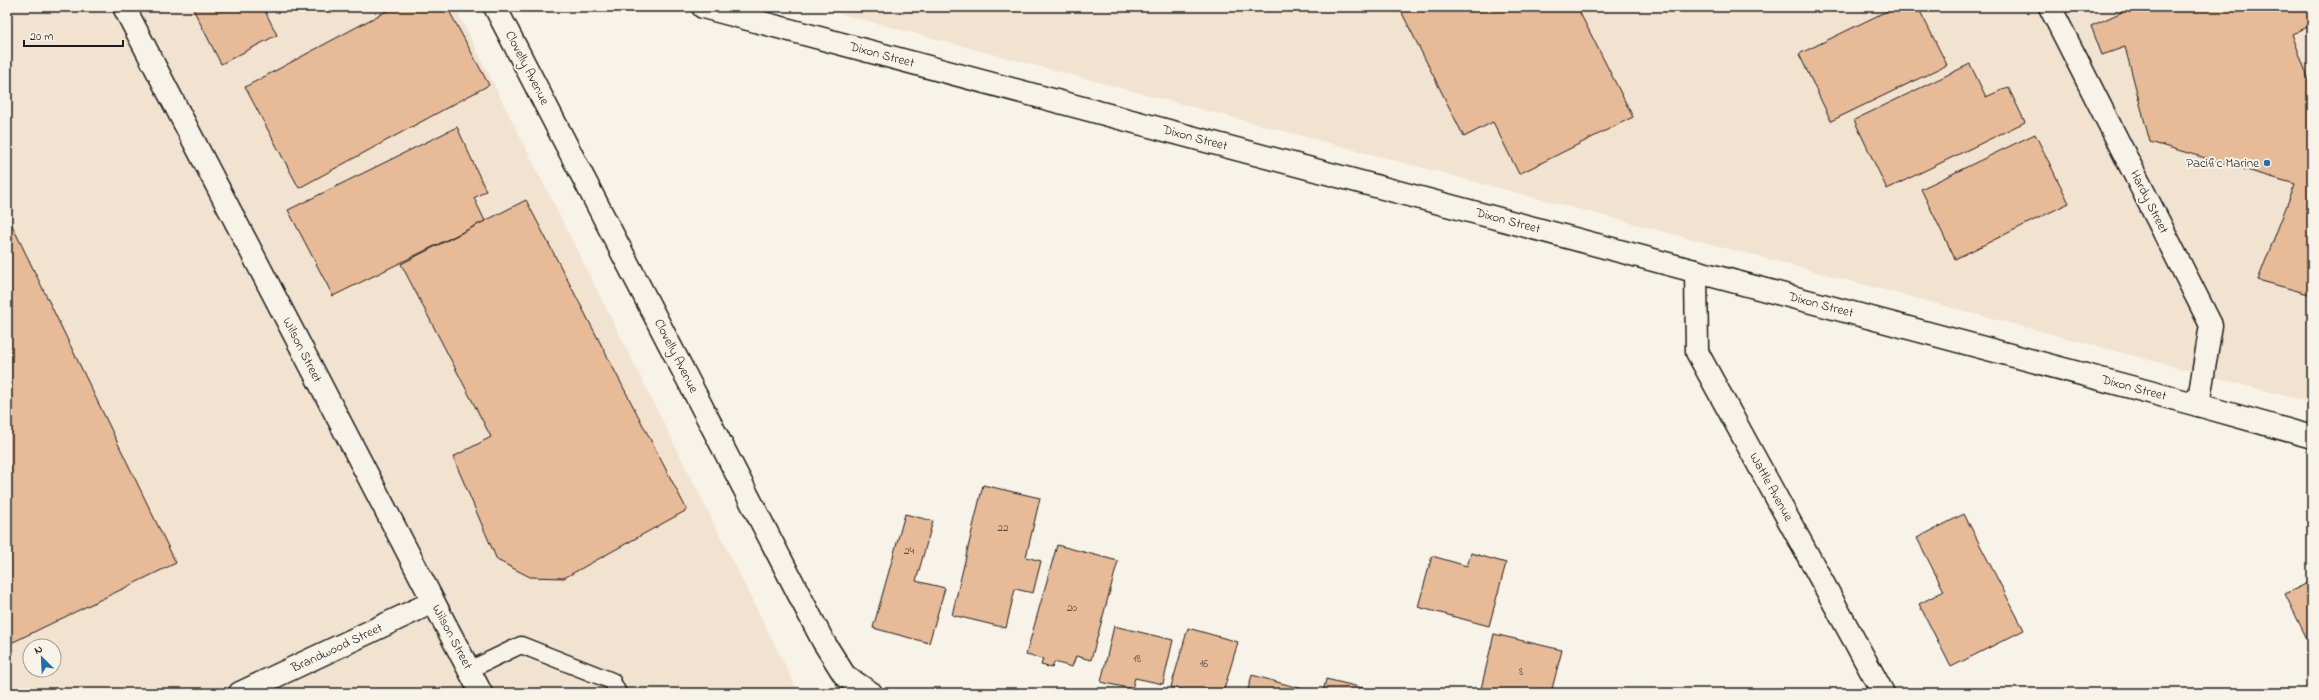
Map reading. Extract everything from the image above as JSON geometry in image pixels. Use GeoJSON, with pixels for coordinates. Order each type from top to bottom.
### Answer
{"type":"FeatureCollection","features":[{"type":"Feature","properties":{"kind":"street","name":"Wilson Street"},"geometry":{"type":"LineString","coordinates":[[124,7],[433,602],[482,693]]}},
{"type":"Feature","properties":{"kind":"street","name":"Clovelly Avenue"},"geometry":{"type":"LineString","coordinates":[[495,7],[823,641],[845,676],[871,693]]}},
{"type":"Feature","properties":{"kind":"street","name":"Dixon Street"},"geometry":{"type":"LineString","coordinates":[[703,7],[2198,405],[2312,437]]}},
{"type":"Feature","properties":{"kind":"street","name":"Hardy Street"},"geometry":{"type":"LineString","coordinates":[[2050,7],[2211,324],[2198,405]]}},
{"type":"Feature","properties":{"kind":"street","name":"Wattle Avenue"},"geometry":{"type":"LineString","coordinates":[[1696,271],[1697,352],[1883,693]]}},
{"type":"Feature","properties":{"kind":"street","name":"Brandwood Street"},"geometry":{"type":"LineString","coordinates":[[240,693],[433,602]]}},
{"type":"Feature","properties":{"kind":"lane"},"geometry":{"type":"LineString","coordinates":[[469,670],[522,645],[612,681],[618,693]]}},
{"type":"Feature","properties":{"kind":"shaded area"},"geometry":{"type":"Polygon","coordinates":[[[7,7],[455,7],[799,693],[7,693],[7,7]]]}},
{"type":"Feature","properties":{"kind":"shaded area"},"geometry":{"type":"Polygon","coordinates":[[[815,7],[2312,7],[2312,403],[815,7]]]}},
{"type":"Feature","properties":{"kind":"building"},"geometry":{"type":"Polygon","coordinates":[[[192,7],[263,7],[277,35],[221,64],[192,7]]]}},
{"type":"Feature","properties":{"kind":"building"},"geometry":{"type":"Polygon","coordinates":[[[394,7],[447,7],[489,85],[299,188],[245,87],[394,7]]]}},
{"type":"Feature","properties":{"kind":"building"},"geometry":{"type":"Polygon","coordinates":[[[1399,7],[1577,7],[1633,117],[1519,174],[1493,122],[1464,137],[1399,7]]]}},
{"type":"Feature","properties":{"kind":"building"},"geometry":{"type":"Polygon","coordinates":[[[1895,7],[1918,7],[1947,65],[1831,121],[1799,54],[1895,7]]]}},
{"type":"Feature","properties":{"kind":"building","name":"Pacific Marine"},"geometry":{"type":"Polygon","coordinates":[[[2133,7],[2312,7],[2312,25],[2292,34],[2312,89],[2312,295],[2258,280],[2295,184],[2150,142],[2125,47],[2102,55],[2091,26],[2133,7]]]}},
{"type":"Feature","properties":{"kind":"building"},"geometry":{"type":"Polygon","coordinates":[[[1970,64],[1986,97],[2008,87],[2025,122],[1887,189],[1854,120],[1970,64]]]}},
{"type":"Feature","properties":{"kind":"building"},"geometry":{"type":"Polygon","coordinates":[[[457,127],[486,191],[474,198],[485,221],[333,296],[288,210],[457,127]]]}},
{"type":"Feature","properties":{"kind":"building"},"geometry":{"type":"Polygon","coordinates":[[[2035,134],[2069,203],[1955,259],[1921,189],[2035,134]]]}},
{"type":"Feature","properties":{"kind":"building"},"geometry":{"type":"Polygon","coordinates":[[[526,200],[687,510],[564,578],[530,577],[497,560],[453,457],[491,437],[401,264],[526,200]]]}},
{"type":"Feature","properties":{"kind":"building"},"geometry":{"type":"Polygon","coordinates":[[[7,215],[176,563],[7,645],[7,215]]]}},
{"type":"Feature","properties":{"kind":"building"},"geometry":{"type":"Polygon","coordinates":[[[983,485],[1040,498],[1026,557],[1041,561],[1033,593],[1015,589],[1006,628],[952,615],[983,485]]]}},
{"type":"Feature","properties":{"kind":"building"},"geometry":{"type":"Polygon","coordinates":[[[905,514],[933,521],[916,581],[945,588],[929,643],[873,628],[905,514]]]}},
{"type":"Feature","properties":{"kind":"building"},"geometry":{"type":"Polygon","coordinates":[[[1964,514],[2024,630],[1951,667],[1919,604],[1944,591],[1917,538],[1964,514]]]}},
{"type":"Feature","properties":{"kind":"building"},"geometry":{"type":"Polygon","coordinates":[[[1057,545],[1118,561],[1091,660],[1076,656],[1072,667],[1054,662],[1052,668],[1041,665],[1043,659],[1026,655],[1057,545]]]}},
{"type":"Feature","properties":{"kind":"building"},"geometry":{"type":"Polygon","coordinates":[[[1471,553],[1506,563],[1489,626],[1418,607],[1432,556],[1467,566],[1471,553]]]}},
{"type":"Feature","properties":{"kind":"building"},"geometry":{"type":"Polygon","coordinates":[[[2312,581],[2312,649],[2285,594],[2312,581]]]}},
{"type":"Feature","properties":{"kind":"building"},"geometry":{"type":"Polygon","coordinates":[[[1114,626],[1173,640],[1163,684],[1135,678],[1132,689],[1101,682],[1114,626]]]}},
{"type":"Feature","properties":{"kind":"building"},"geometry":{"type":"Polygon","coordinates":[[[1188,628],[1238,642],[1223,693],[1205,688],[1204,693],[1194,693],[1171,687],[1188,628]]]}},
{"type":"Feature","properties":{"kind":"building"},"geometry":{"type":"Polygon","coordinates":[[[1494,634],[1562,650],[1551,693],[1480,693],[1494,634]]]}},
{"type":"Feature","properties":{"kind":"building"},"geometry":{"type":"Polygon","coordinates":[[[1252,675],[1306,690],[1305,693],[1247,693],[1252,675]]]}},
{"type":"Feature","properties":{"kind":"building"},"geometry":{"type":"Polygon","coordinates":[[[1326,679],[1376,691],[1375,693],[1323,693],[1326,679]]]}},
{"type":"Feature","properties":{"kind":"place","name":"Pacific Marine"},"geometry":{"type":"Point","coordinates":[2267,163]}}]}
